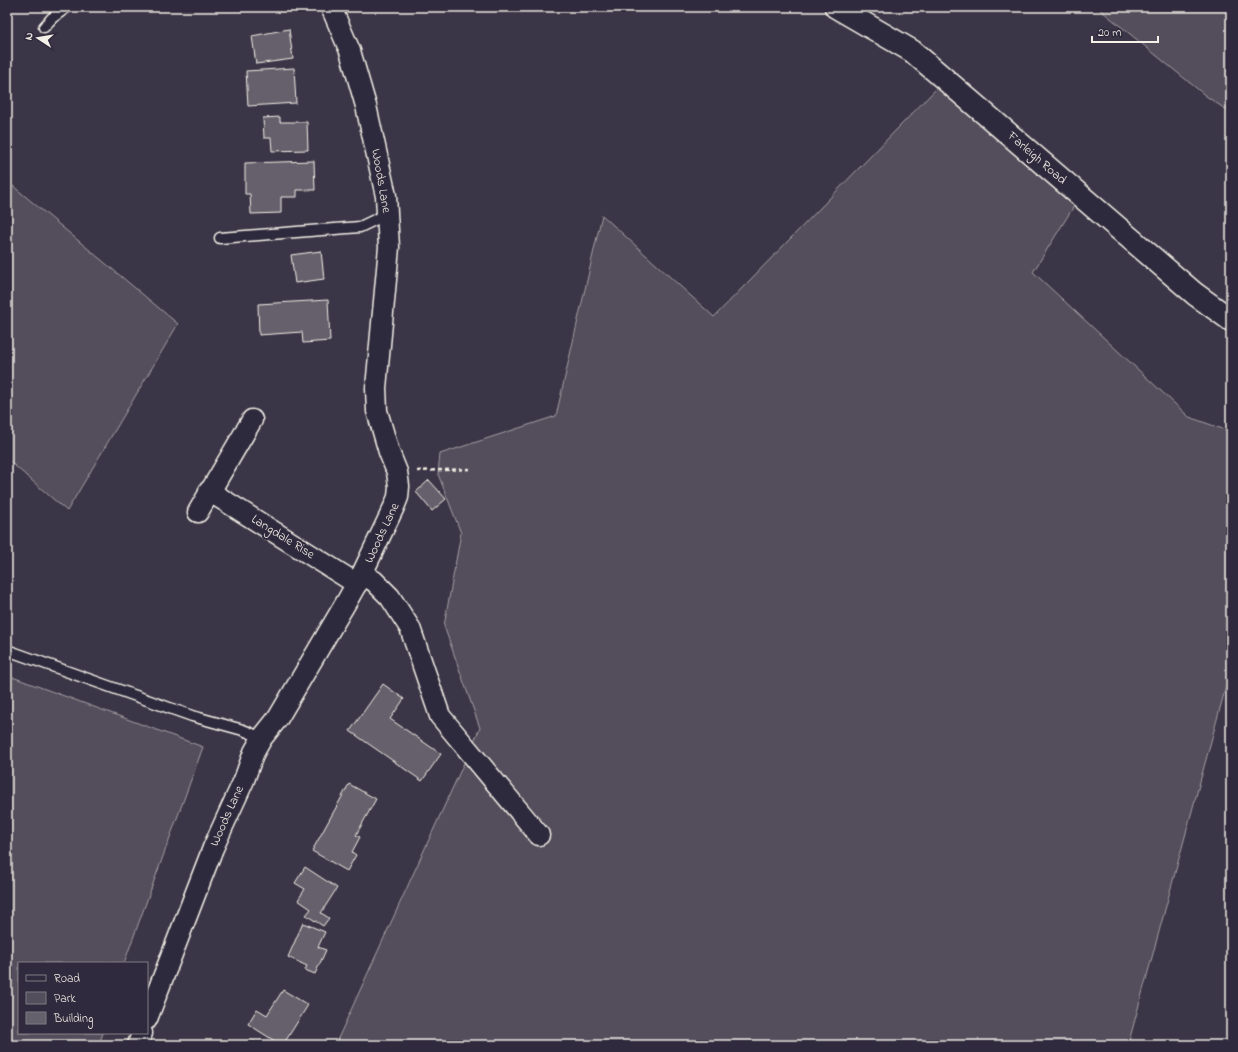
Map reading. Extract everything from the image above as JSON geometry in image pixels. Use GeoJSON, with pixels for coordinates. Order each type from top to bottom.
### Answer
{"type":"FeatureCollection","features":[{"type":"Feature","properties":{"kind":"main road","name":"Farleigh Road"},"geometry":{"type":"LineString","coordinates":[[836,7],[912,51],[1195,294],[1231,320]]}},
{"type":"Feature","properties":{"kind":"street","name":"Woods Lane"},"geometry":{"type":"LineString","coordinates":[[148,1016],[213,848],[244,780],[254,752],[262,738],[278,718],[360,579],[398,497],[399,486],[397,472],[389,452],[377,411],[376,388],[389,247],[386,196],[366,106],[350,52],[331,7]]}},
{"type":"Feature","properties":{"kind":"street"},"geometry":{"type":"LineString","coordinates":[[198,512],[209,490],[252,420]]}},
{"type":"Feature","properties":{"kind":"street","name":"Langdale Rise"},"geometry":{"type":"LineString","coordinates":[[209,490],[360,579],[374,581],[390,597],[410,628],[440,716],[539,835]]}},
{"type":"Feature","properties":{"kind":"street"},"geometry":{"type":"LineString","coordinates":[[138,1045],[142,1034]]}},
{"type":"Feature","properties":{"kind":"lane"},"geometry":{"type":"LineString","coordinates":[[44,27],[52,18],[67,7]]}},
{"type":"Feature","properties":{"kind":"lane"},"geometry":{"type":"LineString","coordinates":[[220,238],[360,227],[387,214]]}},
{"type":"Feature","properties":{"kind":"lane"},"geometry":{"type":"LineString","coordinates":[[7,650],[192,716],[243,730],[262,738]]}},
{"type":"Feature","properties":{"kind":"path"},"geometry":{"type":"LineString","coordinates":[[397,472],[473,469]]}},
{"type":"Feature","properties":{"kind":"green space"},"geometry":{"type":"Polygon","coordinates":[[[1097,7],[1231,7],[1231,113],[1206,96],[1097,7]]]}},
{"type":"Feature","properties":{"kind":"green space"},"geometry":{"type":"Polygon","coordinates":[[[938,87],[1074,206],[1033,272],[1189,417],[1231,432],[1231,668],[1128,1045],[335,1045],[480,728],[444,626],[461,533],[438,474],[440,454],[556,416],[602,215],[714,317],[938,87]]]}},
{"type":"Feature","properties":{"kind":"green space"},"geometry":{"type":"Polygon","coordinates":[[[7,181],[178,324],[67,511],[7,459],[7,181]]]}},
{"type":"Feature","properties":{"kind":"green space"},"geometry":{"type":"Polygon","coordinates":[[[7,675],[203,747],[124,962],[18,962],[18,1034],[103,1034],[99,1045],[7,1045],[7,675]]]}},
{"type":"Feature","properties":{"kind":"building"},"geometry":{"type":"Polygon","coordinates":[[[289,29],[293,59],[256,64],[252,36],[289,29]]]}},
{"type":"Feature","properties":{"kind":"building"},"geometry":{"type":"Polygon","coordinates":[[[294,68],[296,103],[248,106],[246,71],[294,68]]]}},
{"type":"Feature","properties":{"kind":"building"},"geometry":{"type":"Polygon","coordinates":[[[280,117],[280,122],[307,122],[308,150],[272,151],[271,138],[264,138],[263,118],[280,117]]]}},
{"type":"Feature","properties":{"kind":"building"},"geometry":{"type":"Polygon","coordinates":[[[314,161],[315,190],[297,190],[297,197],[281,197],[281,213],[251,214],[250,194],[245,194],[245,163],[314,161]]]}},
{"type":"Feature","properties":{"kind":"building"},"geometry":{"type":"Polygon","coordinates":[[[321,251],[324,279],[295,283],[291,255],[321,251]]]}},
{"type":"Feature","properties":{"kind":"building"},"geometry":{"type":"Polygon","coordinates":[[[328,300],[330,341],[303,343],[302,332],[259,335],[258,304],[328,300]]]}},
{"type":"Feature","properties":{"kind":"building"},"geometry":{"type":"Polygon","coordinates":[[[429,480],[446,499],[432,511],[416,492],[429,480]]]}},
{"type":"Feature","properties":{"kind":"building"},"geometry":{"type":"Polygon","coordinates":[[[383,684],[404,699],[390,719],[441,754],[422,781],[350,731],[383,684]]]}},
{"type":"Feature","properties":{"kind":"building"},"geometry":{"type":"Polygon","coordinates":[[[349,784],[376,799],[356,835],[360,837],[352,852],[356,855],[347,871],[312,851],[349,784]]]}},
{"type":"Feature","properties":{"kind":"building"},"geometry":{"type":"Polygon","coordinates":[[[305,867],[337,888],[321,913],[329,918],[323,926],[306,915],[311,909],[298,900],[305,889],[295,883],[305,867]]]}},
{"type":"Feature","properties":{"kind":"building"},"geometry":{"type":"Polygon","coordinates":[[[303,923],[325,932],[318,947],[326,950],[315,974],[305,970],[307,966],[288,957],[303,923]]]}},
{"type":"Feature","properties":{"kind":"building"},"geometry":{"type":"Polygon","coordinates":[[[283,990],[308,1005],[283,1045],[281,1045],[248,1024],[257,1009],[267,1015],[283,990]]]}},
{"type":"Feature","properties":{"kind":"building"},"geometry":{"type":"Polygon","coordinates":[[[253,1041],[260,1045],[251,1045],[253,1041]]]}}]}
